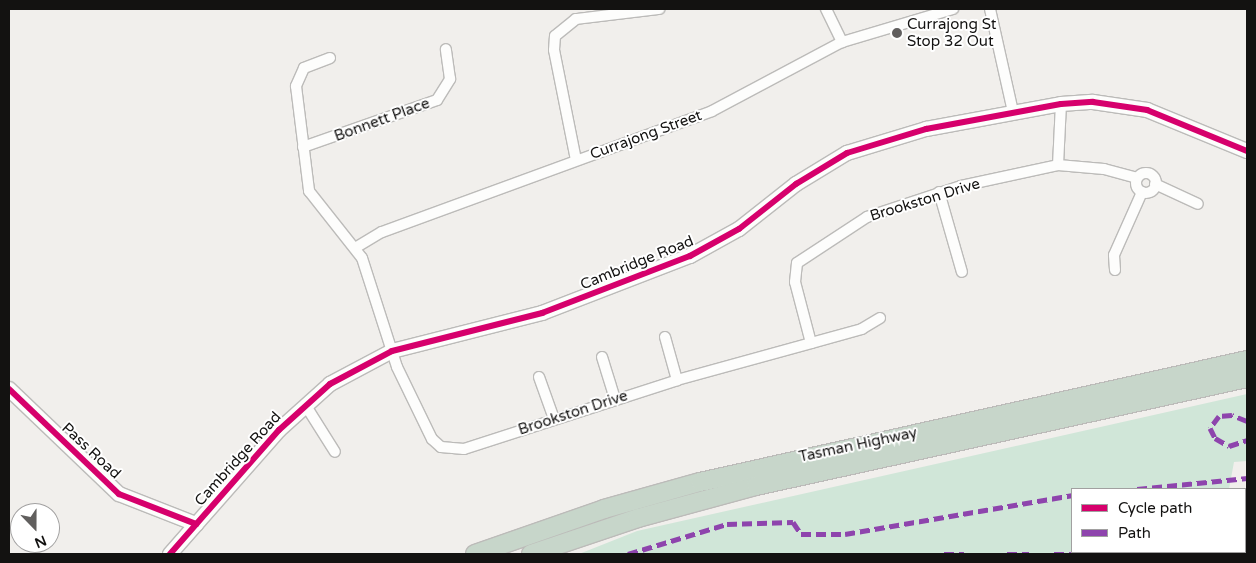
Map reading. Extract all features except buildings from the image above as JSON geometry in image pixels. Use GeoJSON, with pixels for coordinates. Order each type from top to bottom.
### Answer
{"type":"FeatureCollection","features":[{"type":"Feature","properties":{"kind":"highway","name":"Tasman Highway"},"geometry":{"type":"LineString","coordinates":[[475,554],[604,509],[700,482],[1247,360]]}},
{"type":"Feature","properties":{"kind":"highway","name":"Tasman Highway"},"geometry":{"type":"LineString","coordinates":[[531,554],[638,518],[756,486],[1247,378]]}},
{"type":"Feature","properties":{"kind":"main road","name":"Cambridge Road"},"geometry":{"type":"LineString","coordinates":[[170,554],[306,406],[330,384],[392,351],[542,313],[664,267],[739,229],[796,184],[847,153],[884,139],[1013,112],[1061,104],[1093,102],[1147,110],[1247,151]]}},
{"type":"Feature","properties":{"kind":"main road","name":"Pass Road"},"geometry":{"type":"LineString","coordinates":[[9,389],[119,494],[196,524]]}},
{"type":"Feature","properties":{"kind":"street"},"geometry":{"type":"LineString","coordinates":[[576,160],[554,50],[555,36],[576,19],[659,9]]}},
{"type":"Feature","properties":{"kind":"street"},"geometry":{"type":"LineString","coordinates":[[826,9],[842,42]]}},
{"type":"Feature","properties":{"kind":"street","name":"Currajong Street"},"geometry":{"type":"LineString","coordinates":[[355,248],[382,232],[712,111],[842,42],[933,11],[953,9]]}},
{"type":"Feature","properties":{"kind":"street"},"geometry":{"type":"LineString","coordinates":[[990,9],[1013,112]]}},
{"type":"Feature","properties":{"kind":"street","name":"Bonnett Place"},"geometry":{"type":"LineString","coordinates":[[303,147],[437,100],[449,85],[446,49]]}},
{"type":"Feature","properties":{"kind":"street","name":"Brookston Drive"},"geometry":{"type":"LineString","coordinates":[[330,58],[304,68],[297,79],[303,147],[313,199],[355,248],[367,270],[392,351],[432,439],[447,450],[464,449],[678,380],[862,329],[880,318]]}},
{"type":"Feature","properties":{"kind":"street"},"geometry":{"type":"LineString","coordinates":[[1058,165],[1061,104]]}},
{"type":"Feature","properties":{"kind":"street","name":"Brookston Drive"},"geometry":{"type":"LineString","coordinates":[[811,343],[795,282],[797,263],[866,217],[939,192],[1058,165],[1104,169],[1137,178]]}},
{"type":"Feature","properties":{"kind":"street"},"geometry":{"type":"LineString","coordinates":[[1142,192],[1136,186],[1137,178],[1149,174],[1156,184],[1198,204]]}},
{"type":"Feature","properties":{"kind":"street"},"geometry":{"type":"LineString","coordinates":[[1142,192],[1151,191],[1156,184]]}},
{"type":"Feature","properties":{"kind":"street"},"geometry":{"type":"LineString","coordinates":[[939,192],[962,272]]}},
{"type":"Feature","properties":{"kind":"street"},"geometry":{"type":"LineString","coordinates":[[1115,270],[1114,255],[1142,192]]}},
{"type":"Feature","properties":{"kind":"street"},"geometry":{"type":"LineString","coordinates":[[665,337],[678,380]]}},
{"type":"Feature","properties":{"kind":"street"},"geometry":{"type":"LineString","coordinates":[[602,357],[615,399]]}},
{"type":"Feature","properties":{"kind":"street"},"geometry":{"type":"LineString","coordinates":[[539,376],[554,419]]}},
{"type":"Feature","properties":{"kind":"street"},"geometry":{"type":"LineString","coordinates":[[306,406],[335,452]]}},
{"type":"Feature","properties":{"kind":"green space"},"geometry":{"type":"Polygon","coordinates":[[[1247,394],[1247,461],[1234,462],[1229,488],[1071,488],[1071,553],[1216,554],[579,554],[637,531],[1247,394]]]}},
{"type":"Feature","properties":{"kind":"marked path"},"geometry":{"type":"LineString","coordinates":[[1247,421],[1232,415],[1219,416],[1210,428],[1215,438],[1229,446],[1247,440]]}},
{"type":"Feature","properties":{"kind":"marked path"},"geometry":{"type":"LineString","coordinates":[[1147,488],[1247,478]]}},
{"type":"Feature","properties":{"kind":"marked path"},"geometry":{"type":"LineString","coordinates":[[628,554],[727,524],[793,522],[801,534],[845,534],[1071,495]]}},
{"type":"Feature","properties":{"kind":"marked path"},"geometry":{"type":"LineString","coordinates":[[944,554],[964,554]]}},
{"type":"Feature","properties":{"kind":"marked path"},"geometry":{"type":"LineString","coordinates":[[1007,554],[1029,554]]}},
{"type":"Feature","properties":{"kind":"marked path"},"geometry":{"type":"LineString","coordinates":[[1054,554],[1091,554]]}},
{"type":"Feature","properties":{"kind":"marked path"},"geometry":{"type":"LineString","coordinates":[[1162,554],[1169,554]]}},
{"type":"Feature","properties":{"kind":"cycle path"},"geometry":{"type":"LineString","coordinates":[[170,554],[279,430],[330,384],[392,351],[542,313],[690,256],[739,229],[796,184],[847,153],[926,129],[1061,104],[1093,102],[1147,110],[1247,151]]}},
{"type":"Feature","properties":{"kind":"cycle path"},"geometry":{"type":"LineString","coordinates":[[9,389],[119,494],[196,524]]}},
{"type":"Feature","properties":{"kind":"place","name":"Currajong St Stop 32 Out"},"geometry":{"type":"Point","coordinates":[897,33]}}]}
